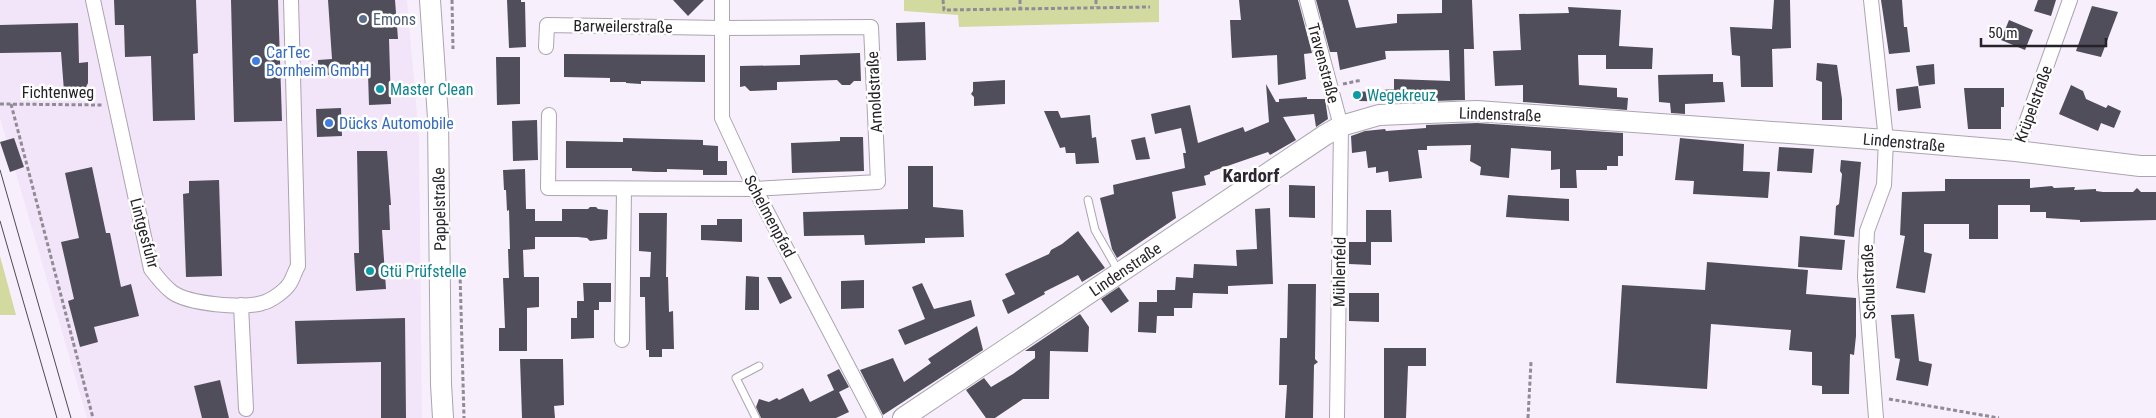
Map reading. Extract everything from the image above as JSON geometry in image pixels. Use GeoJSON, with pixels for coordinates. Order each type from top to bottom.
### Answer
{"type":"FeatureCollection","features":[{"type":"Feature","properties":{"kind":"street","name":"Lintgesfuhr"},"geometry":{"type":"LineString","coordinates":[[93,0],[151,269],[172,293],[187,300],[203,304],[241,305],[262,304],[277,294],[290,284],[298,266],[291,0]]}},
{"type":"Feature","properties":{"kind":"street","name":"Pappelstraße"},"geometry":{"type":"LineString","coordinates":[[430,0],[438,118],[443,418]]}},
{"type":"Feature","properties":{"kind":"street","name":"Schelmenpfad"},"geometry":{"type":"LineString","coordinates":[[722,0],[722,118],[755,189],[875,418]]}},
{"type":"Feature","properties":{"kind":"street","name":"Travenstraße"},"geometry":{"type":"LineString","coordinates":[[1307,0],[1342,126]]}},
{"type":"Feature","properties":{"kind":"street","name":"Schulstraße"},"geometry":{"type":"LineString","coordinates":[[1871,0],[1886,140],[1884,185],[1867,231],[1865,277],[1876,418]]}},
{"type":"Feature","properties":{"kind":"street","name":"Krüpelstraße"},"geometry":{"type":"LineString","coordinates":[[2016,152],[2070,0]]}},
{"type":"Feature","properties":{"kind":"street","name":"Barweilerstraße"},"geometry":{"type":"LineString","coordinates":[[546,47],[547,25],[722,28]]}},
{"type":"Feature","properties":{"kind":"street","name":"Arnoldstraße"},"geometry":{"type":"LineString","coordinates":[[722,28],[871,27],[878,182],[755,189]]}},
{"type":"Feature","properties":{"kind":"street","name":"Lindenstraße"},"geometry":{"type":"LineString","coordinates":[[903,418],[1119,272],[1342,126],[1379,115],[1478,111],[1886,140],[2140,166],[2156,166]]}},
{"type":"Feature","properties":{"kind":"street"},"geometry":{"type":"LineString","coordinates":[[550,114],[548,188],[755,189]]}},
{"type":"Feature","properties":{"kind":"street","name":"Mühlenfeld"},"geometry":{"type":"LineString","coordinates":[[1337,418],[1342,126]]}},
{"type":"Feature","properties":{"kind":"street"},"geometry":{"type":"LineString","coordinates":[[622,340],[624,189]]}},
{"type":"Feature","properties":{"kind":"street"},"geometry":{"type":"LineString","coordinates":[[241,305],[246,409]]}},
{"type":"Feature","properties":{"kind":"lane"},"geometry":{"type":"LineString","coordinates":[[1088,200],[1095,230],[1119,272]]}},
{"type":"Feature","properties":{"kind":"lane"},"geometry":{"type":"LineString","coordinates":[[756,418],[736,378],[759,366]]}},
{"type":"Feature","properties":{"kind":"path"},"geometry":{"type":"LineString","coordinates":[[943,0],[944,10],[1150,6]]}},
{"type":"Feature","properties":{"kind":"path"},"geometry":{"type":"LineString","coordinates":[[1020,0],[1020,10]]}},
{"type":"Feature","properties":{"kind":"path"},"geometry":{"type":"LineString","coordinates":[[1096,0],[1096,7]]}},
{"type":"Feature","properties":{"kind":"path","name":"Fichtenweg"},"geometry":{"type":"LineString","coordinates":[[0,104],[115,105]]}},
{"type":"Feature","properties":{"kind":"path"},"geometry":{"type":"LineString","coordinates":[[11,104],[93,418]]}},
{"type":"Feature","properties":{"kind":"path"},"geometry":{"type":"LineString","coordinates":[[1528,418],[1531,362]]}},
{"type":"Feature","properties":{"kind":"path"},"geometry":{"type":"LineString","coordinates":[[1875,396],[1999,418]]}},
{"type":"Feature","properties":{"kind":"shaded area"},"geometry":{"type":"Polygon","coordinates":[[[0,0],[407,0],[419,138],[422,418],[87,418],[0,118],[0,0]]]}},
{"type":"Feature","properties":{"kind":"green space"},"geometry":{"type":"Polygon","coordinates":[[[904,0],[1159,0],[1159,22],[959,27],[958,15],[904,11],[904,0]]]}},
{"type":"Feature","properties":{"kind":"green space"},"geometry":{"type":"Polygon","coordinates":[[[0,256],[16,315],[0,315],[0,256]]]}},
{"type":"Feature","properties":{"kind":"building"},"geometry":{"type":"Polygon","coordinates":[[[114,0],[196,0],[198,53],[193,54],[195,120],[153,121],[151,56],[125,57],[124,25],[115,25],[114,0]]]}},
{"type":"Feature","properties":{"kind":"building","name":"CarTec Bornheim GmbH"},"geometry":{"type":"Polygon","coordinates":[[[231,0],[278,0],[282,121],[234,122],[231,0]]]}},
{"type":"Feature","properties":{"kind":"building"},"geometry":{"type":"Polygon","coordinates":[[[328,0],[395,0],[398,39],[389,39],[391,104],[369,105],[368,74],[318,75],[318,60],[332,59],[328,0]]]}},
{"type":"Feature","properties":{"kind":"building"},"geometry":{"type":"Polygon","coordinates":[[[507,0],[521,0],[521,2],[525,2],[526,47],[509,48],[507,0]]]}},
{"type":"Feature","properties":{"kind":"building"},"geometry":{"type":"Polygon","coordinates":[[[673,0],[704,0],[688,16],[673,0]]]}},
{"type":"Feature","properties":{"kind":"building"},"geometry":{"type":"Polygon","coordinates":[[[1239,0],[1298,0],[1312,53],[1304,54],[1306,79],[1278,85],[1277,55],[1232,58],[1230,20],[1241,20],[1239,0]]]}},
{"type":"Feature","properties":{"kind":"building"},"geometry":{"type":"Polygon","coordinates":[[[1316,0],[1348,0],[1356,28],[1397,23],[1397,14],[1442,13],[1442,0],[1472,0],[1474,49],[1464,49],[1465,100],[1359,101],[1359,92],[1394,89],[1394,79],[1450,81],[1449,50],[1385,51],[1386,59],[1340,70],[1337,52],[1330,52],[1316,0]]]}},
{"type":"Feature","properties":{"kind":"building"},"geometry":{"type":"Polygon","coordinates":[[[1774,0],[1790,0],[1791,48],[1772,49],[1773,87],[1741,87],[1740,56],[1732,55],[1730,27],[1772,29],[1774,0]]]}},
{"type":"Feature","properties":{"kind":"building"},"geometry":{"type":"Polygon","coordinates":[[[1881,0],[1902,0],[1904,27],[1907,27],[1910,52],[1889,54],[1881,0]]]}},
{"type":"Feature","properties":{"kind":"building"},"geometry":{"type":"Polygon","coordinates":[[[2038,0],[2056,0],[2051,16],[2034,11],[2038,0]]]}},
{"type":"Feature","properties":{"kind":"building"},"geometry":{"type":"Polygon","coordinates":[[[2092,6],[2118,12],[2101,57],[2076,51],[2092,6]]]}},
{"type":"Feature","properties":{"kind":"building"},"geometry":{"type":"Polygon","coordinates":[[[1568,7],[1621,10],[1619,46],[1653,48],[1652,69],[1606,69],[1606,55],[1578,55],[1579,85],[1617,88],[1617,97],[1628,98],[1627,110],[1523,102],[1523,85],[1495,86],[1493,51],[1521,50],[1519,14],[1569,13],[1568,7]]]}},
{"type":"Feature","properties":{"kind":"building"},"geometry":{"type":"Polygon","coordinates":[[[2009,20],[2033,30],[2025,50],[2001,40],[2009,20]]]}},
{"type":"Feature","properties":{"kind":"building"},"geometry":{"type":"Polygon","coordinates":[[[925,22],[926,60],[897,61],[896,23],[925,22]]]}},
{"type":"Feature","properties":{"kind":"building"},"geometry":{"type":"Polygon","coordinates":[[[78,23],[79,63],[88,62],[88,83],[86,87],[79,91],[64,91],[61,52],[0,53],[0,25],[78,23]]]}},
{"type":"Feature","properties":{"kind":"building"},"geometry":{"type":"Polygon","coordinates":[[[860,53],[861,81],[854,81],[850,85],[842,85],[837,80],[777,82],[777,90],[750,91],[745,86],[740,87],[740,66],[800,65],[800,55],[860,53]]]}},
{"type":"Feature","properties":{"kind":"building"},"geometry":{"type":"Polygon","coordinates":[[[564,54],[705,55],[705,82],[641,81],[641,84],[610,82],[610,78],[564,77],[564,54]]]}},
{"type":"Feature","properties":{"kind":"building"},"geometry":{"type":"Polygon","coordinates":[[[496,57],[520,57],[520,104],[497,105],[496,57]]]}},
{"type":"Feature","properties":{"kind":"building"},"geometry":{"type":"Polygon","coordinates":[[[1817,63],[1837,65],[1842,99],[1842,120],[1822,120],[1822,82],[1816,80],[1817,63]]]}},
{"type":"Feature","properties":{"kind":"building"},"geometry":{"type":"Polygon","coordinates":[[[1934,64],[1935,84],[1919,86],[1916,66],[1934,64]]]}},
{"type":"Feature","properties":{"kind":"building"},"geometry":{"type":"Polygon","coordinates":[[[1713,74],[1713,82],[1723,82],[1725,102],[1685,104],[1685,114],[1671,113],[1670,103],[1659,102],[1658,75],[1713,74]]]}},
{"type":"Feature","properties":{"kind":"building"},"geometry":{"type":"Polygon","coordinates":[[[1005,80],[1005,104],[974,106],[974,97],[971,94],[973,82],[1005,80]]]}},
{"type":"Feature","properties":{"kind":"building"},"geometry":{"type":"Polygon","coordinates":[[[1266,84],[1276,102],[1279,102],[1279,99],[1307,97],[1307,99],[1325,99],[1328,119],[1316,127],[1314,114],[1283,117],[1296,140],[1270,155],[1268,152],[1210,172],[1210,174],[1204,176],[1206,185],[1172,192],[1176,218],[1117,258],[1112,249],[1100,198],[1114,194],[1113,185],[1185,168],[1183,153],[1186,153],[1181,128],[1155,134],[1151,114],[1190,105],[1198,143],[1243,127],[1245,132],[1269,122],[1266,84]]]}},
{"type":"Feature","properties":{"kind":"building"},"geometry":{"type":"Polygon","coordinates":[[[2071,85],[2083,91],[2086,99],[2106,108],[2108,105],[2121,111],[2114,128],[2101,123],[2098,131],[2059,114],[2071,85]]]}},
{"type":"Feature","properties":{"kind":"building"},"geometry":{"type":"Polygon","coordinates":[[[1918,86],[1921,108],[1898,111],[1896,89],[1918,86]]]}},
{"type":"Feature","properties":{"kind":"building"},"geometry":{"type":"Polygon","coordinates":[[[1964,88],[2004,88],[2004,107],[2001,107],[2001,129],[1968,129],[1964,88]]]}},
{"type":"Feature","properties":{"kind":"building","name":"Dücks Automobile"},"geometry":{"type":"Polygon","coordinates":[[[341,108],[342,136],[317,137],[316,109],[341,108]]]}},
{"type":"Feature","properties":{"kind":"building"},"geometry":{"type":"Polygon","coordinates":[[[1044,111],[1058,111],[1061,118],[1090,115],[1092,138],[1096,137],[1099,163],[1076,164],[1075,153],[1066,153],[1065,147],[1060,148],[1044,111]]]}},
{"type":"Feature","properties":{"kind":"building"},"geometry":{"type":"Polygon","coordinates":[[[537,120],[538,160],[513,161],[512,121],[537,120]]]}},
{"type":"Feature","properties":{"kind":"building"},"geometry":{"type":"Polygon","coordinates":[[[1477,123],[1623,133],[1623,156],[1618,156],[1618,166],[1607,166],[1607,170],[1576,170],[1577,188],[1560,188],[1560,169],[1551,170],[1551,151],[1511,148],[1509,178],[1480,175],[1481,167],[1470,161],[1471,145],[1427,146],[1427,150],[1418,150],[1422,178],[1389,182],[1388,171],[1376,173],[1376,167],[1368,168],[1366,151],[1352,153],[1351,136],[1365,131],[1426,128],[1426,125],[1477,123]]]}},
{"type":"Feature","properties":{"kind":"building"},"geometry":{"type":"Polygon","coordinates":[[[840,137],[863,137],[864,171],[792,173],[791,143],[840,141],[840,137]]]}},
{"type":"Feature","properties":{"kind":"building"},"geometry":{"type":"Polygon","coordinates":[[[1145,137],[1150,159],[1136,160],[1131,140],[1145,137]]]}},
{"type":"Feature","properties":{"kind":"building"},"geometry":{"type":"Polygon","coordinates":[[[14,138],[24,167],[10,172],[0,142],[14,138]]]}},
{"type":"Feature","properties":{"kind":"building"},"geometry":{"type":"Polygon","coordinates":[[[623,138],[703,140],[703,145],[718,146],[718,161],[727,161],[727,175],[703,175],[703,170],[667,169],[667,172],[655,172],[632,171],[632,168],[566,168],[566,141],[623,142],[623,138]]]}},
{"type":"Feature","properties":{"kind":"building"},"geometry":{"type":"Polygon","coordinates":[[[1680,138],[1744,144],[1743,171],[1770,172],[1768,198],[1693,194],[1694,181],[1675,180],[1680,138]]]}},
{"type":"Feature","properties":{"kind":"building"},"geometry":{"type":"Polygon","coordinates":[[[1779,147],[1814,149],[1812,173],[1777,171],[1779,147]]]}},
{"type":"Feature","properties":{"kind":"building"},"geometry":{"type":"Polygon","coordinates":[[[357,151],[387,151],[391,205],[389,205],[390,230],[382,230],[386,289],[356,291],[354,253],[359,253],[357,151]]]}},
{"type":"Feature","properties":{"kind":"building"},"geometry":{"type":"Polygon","coordinates":[[[1841,160],[1861,162],[1854,237],[1834,235],[1836,206],[1839,204],[1840,196],[1841,160]]]}},
{"type":"Feature","properties":{"kind":"building"},"geometry":{"type":"Polygon","coordinates":[[[908,166],[933,166],[933,207],[963,210],[964,237],[925,238],[925,243],[865,245],[864,235],[804,236],[803,212],[908,209],[908,166]]]}},
{"type":"Feature","properties":{"kind":"building"},"geometry":{"type":"Polygon","coordinates":[[[92,167],[106,233],[110,233],[121,287],[131,284],[139,316],[94,327],[98,342],[80,347],[68,301],[74,299],[61,242],[79,238],[65,173],[92,167]]]}},
{"type":"Feature","properties":{"kind":"building"},"geometry":{"type":"Polygon","coordinates":[[[525,169],[526,209],[535,209],[535,221],[562,221],[562,209],[588,209],[596,207],[608,210],[607,239],[590,241],[587,238],[578,237],[535,237],[535,249],[523,250],[524,277],[539,277],[539,307],[527,308],[527,351],[499,351],[499,328],[505,328],[503,278],[509,278],[508,249],[510,249],[509,210],[507,211],[503,170],[525,169]]]}},
{"type":"Feature","properties":{"kind":"building"},"geometry":{"type":"Polygon","coordinates":[[[1945,179],[2030,179],[2030,188],[2052,186],[2054,188],[2075,187],[2074,190],[2096,189],[2096,191],[2103,192],[2133,192],[2137,188],[2141,192],[2156,192],[2156,220],[2080,222],[2080,220],[2046,218],[2046,212],[2030,212],[2030,205],[1998,205],[1998,239],[1969,239],[1969,224],[1924,224],[1924,252],[1932,254],[1925,293],[1896,288],[1905,236],[1900,235],[1902,192],[1945,191],[1945,179]]]}},
{"type":"Feature","properties":{"kind":"building"},"geometry":{"type":"Polygon","coordinates":[[[219,180],[222,276],[186,277],[183,194],[189,193],[189,181],[219,180]]]}},
{"type":"Feature","properties":{"kind":"building"},"geometry":{"type":"Polygon","coordinates":[[[1289,185],[1315,186],[1315,218],[1289,217],[1289,185]]]}},
{"type":"Feature","properties":{"kind":"building"},"geometry":{"type":"Polygon","coordinates":[[[1508,195],[1569,199],[1569,221],[1506,217],[1508,195]]]}},
{"type":"Feature","properties":{"kind":"building"},"geometry":{"type":"Polygon","coordinates":[[[1270,208],[1273,284],[1228,286],[1228,294],[1193,293],[1192,308],[1174,308],[1174,316],[1157,316],[1156,333],[1138,332],[1139,302],[1157,302],[1157,290],[1175,290],[1176,277],[1193,278],[1194,264],[1237,266],[1236,250],[1257,249],[1255,209],[1270,208]]]}},
{"type":"Feature","properties":{"kind":"building"},"geometry":{"type":"Polygon","coordinates":[[[1366,210],[1391,210],[1392,242],[1366,242],[1366,210]]]}},
{"type":"Feature","properties":{"kind":"building"},"geometry":{"type":"Polygon","coordinates":[[[639,213],[667,213],[666,277],[668,277],[669,312],[673,311],[674,349],[662,349],[662,357],[649,357],[649,350],[646,350],[645,297],[640,297],[640,277],[650,277],[651,252],[639,251],[639,213]]]}},
{"type":"Feature","properties":{"kind":"building"},"geometry":{"type":"Polygon","coordinates":[[[717,219],[742,219],[742,242],[701,240],[701,225],[717,225],[717,219]]]}},
{"type":"Feature","properties":{"kind":"building"},"geometry":{"type":"Polygon","coordinates":[[[1078,231],[1105,268],[1082,282],[1078,275],[1044,292],[1045,294],[1008,314],[1002,300],[1015,294],[1005,274],[1049,254],[1051,250],[1078,231]]]}},
{"type":"Feature","properties":{"kind":"building"},"geometry":{"type":"Polygon","coordinates":[[[1800,236],[1845,240],[1842,270],[1798,267],[1800,236]]]}},
{"type":"Feature","properties":{"kind":"building"},"geometry":{"type":"Polygon","coordinates":[[[1349,242],[1371,242],[1371,265],[1349,264],[1349,242]]]}},
{"type":"Feature","properties":{"kind":"building"},"geometry":{"type":"Polygon","coordinates":[[[1707,262],[1808,270],[1806,294],[1856,298],[1856,336],[1854,355],[1850,354],[1849,394],[1822,394],[1822,386],[1812,385],[1812,352],[1789,350],[1791,330],[1711,324],[1707,389],[1616,383],[1622,285],[1705,290],[1707,262]]]}},
{"type":"Feature","properties":{"kind":"building"},"geometry":{"type":"Polygon","coordinates":[[[746,276],[759,277],[759,310],[745,310],[746,276]]]}},
{"type":"Feature","properties":{"kind":"building"},"geometry":{"type":"Polygon","coordinates":[[[767,277],[781,277],[792,298],[780,304],[767,277]]]}},
{"type":"Feature","properties":{"kind":"building"},"geometry":{"type":"Polygon","coordinates":[[[864,280],[864,308],[841,309],[841,281],[864,280]]]}},
{"type":"Feature","properties":{"kind":"building"},"geometry":{"type":"Polygon","coordinates":[[[583,283],[611,283],[611,302],[599,302],[599,310],[594,310],[594,338],[571,339],[571,318],[577,318],[577,301],[584,301],[583,283]]]}},
{"type":"Feature","properties":{"kind":"building"},"geometry":{"type":"Polygon","coordinates":[[[922,283],[934,309],[971,300],[975,316],[905,345],[898,330],[925,319],[912,287],[922,283]]]}},
{"type":"Feature","properties":{"kind":"building"},"geometry":{"type":"Polygon","coordinates":[[[1288,284],[1316,284],[1315,359],[1318,362],[1314,365],[1313,418],[1285,418],[1287,385],[1279,385],[1280,338],[1287,338],[1288,284]]]}},
{"type":"Feature","properties":{"kind":"building"},"geometry":{"type":"Polygon","coordinates":[[[1119,287],[1129,301],[1111,313],[1101,299],[1119,287]]]}},
{"type":"Feature","properties":{"kind":"building"},"geometry":{"type":"Polygon","coordinates":[[[1349,293],[1379,293],[1379,322],[1349,321],[1349,293]]]}},
{"type":"Feature","properties":{"kind":"building"},"geometry":{"type":"Polygon","coordinates":[[[1080,314],[1089,327],[1088,352],[1050,351],[1049,399],[1023,399],[995,418],[986,418],[966,390],[984,378],[991,387],[1013,374],[1035,358],[1035,351],[1025,351],[1080,314]]]}},
{"type":"Feature","properties":{"kind":"building"},"geometry":{"type":"Polygon","coordinates":[[[1914,314],[1919,361],[1932,364],[1928,386],[1896,380],[1900,359],[1895,358],[1891,315],[1914,314]]]}},
{"type":"Feature","properties":{"kind":"building"},"geometry":{"type":"Polygon","coordinates":[[[405,318],[406,418],[381,418],[381,362],[297,364],[295,321],[405,318]]]}},
{"type":"Feature","properties":{"kind":"building"},"geometry":{"type":"Polygon","coordinates":[[[977,326],[983,350],[883,415],[860,370],[893,358],[904,382],[931,363],[928,359],[977,326]]]}},
{"type":"Feature","properties":{"kind":"building"},"geometry":{"type":"Polygon","coordinates":[[[1384,348],[1426,348],[1426,366],[1408,366],[1406,418],[1384,418],[1384,348]]]}},
{"type":"Feature","properties":{"kind":"building"},"geometry":{"type":"Polygon","coordinates":[[[520,359],[563,359],[564,405],[554,406],[555,418],[522,418],[520,359]]]}},
{"type":"Feature","properties":{"kind":"building"},"geometry":{"type":"Polygon","coordinates":[[[839,369],[849,387],[839,392],[849,412],[836,418],[761,418],[756,407],[759,399],[769,402],[777,398],[779,400],[803,388],[810,402],[834,390],[827,375],[839,369]]]}},
{"type":"Feature","properties":{"kind":"building"},"geometry":{"type":"Polygon","coordinates":[[[220,380],[229,418],[202,418],[194,386],[220,380]]]}},
{"type":"Feature","properties":{"kind":"tram line"},"geometry":{"type":"LineString","coordinates":[[0,170],[71,418]]}},
{"type":"Feature","properties":{"kind":"tram line"},"geometry":{"type":"LineString","coordinates":[[0,221],[57,418]]}},
{"type":"Feature","properties":{"kind":"place","name":"Emons"},"geometry":{"type":"Point","coordinates":[363,19]}},
{"type":"Feature","properties":{"kind":"place","name":"CarTec Bornheim GmbH"},"geometry":{"type":"Point","coordinates":[256,61]}},
{"type":"Feature","properties":{"kind":"place","name":"Master Clean"},"geometry":{"type":"Point","coordinates":[380,89]}},
{"type":"Feature","properties":{"kind":"place","name":"Wegekreuz"},"geometry":{"type":"Point","coordinates":[1357,95]}},
{"type":"Feature","properties":{"kind":"place","name":"Dücks Automobile"},"geometry":{"type":"Point","coordinates":[329,123]}},
{"type":"Feature","properties":{"kind":"place","name":"Gtü Prüfstelle"},"geometry":{"type":"Point","coordinates":[370,271]}},
{"type":"Feature","properties":{"kind":"district","name":"Kardorf"},"geometry":{"type":"Point","coordinates":[1251,175]}}]}
